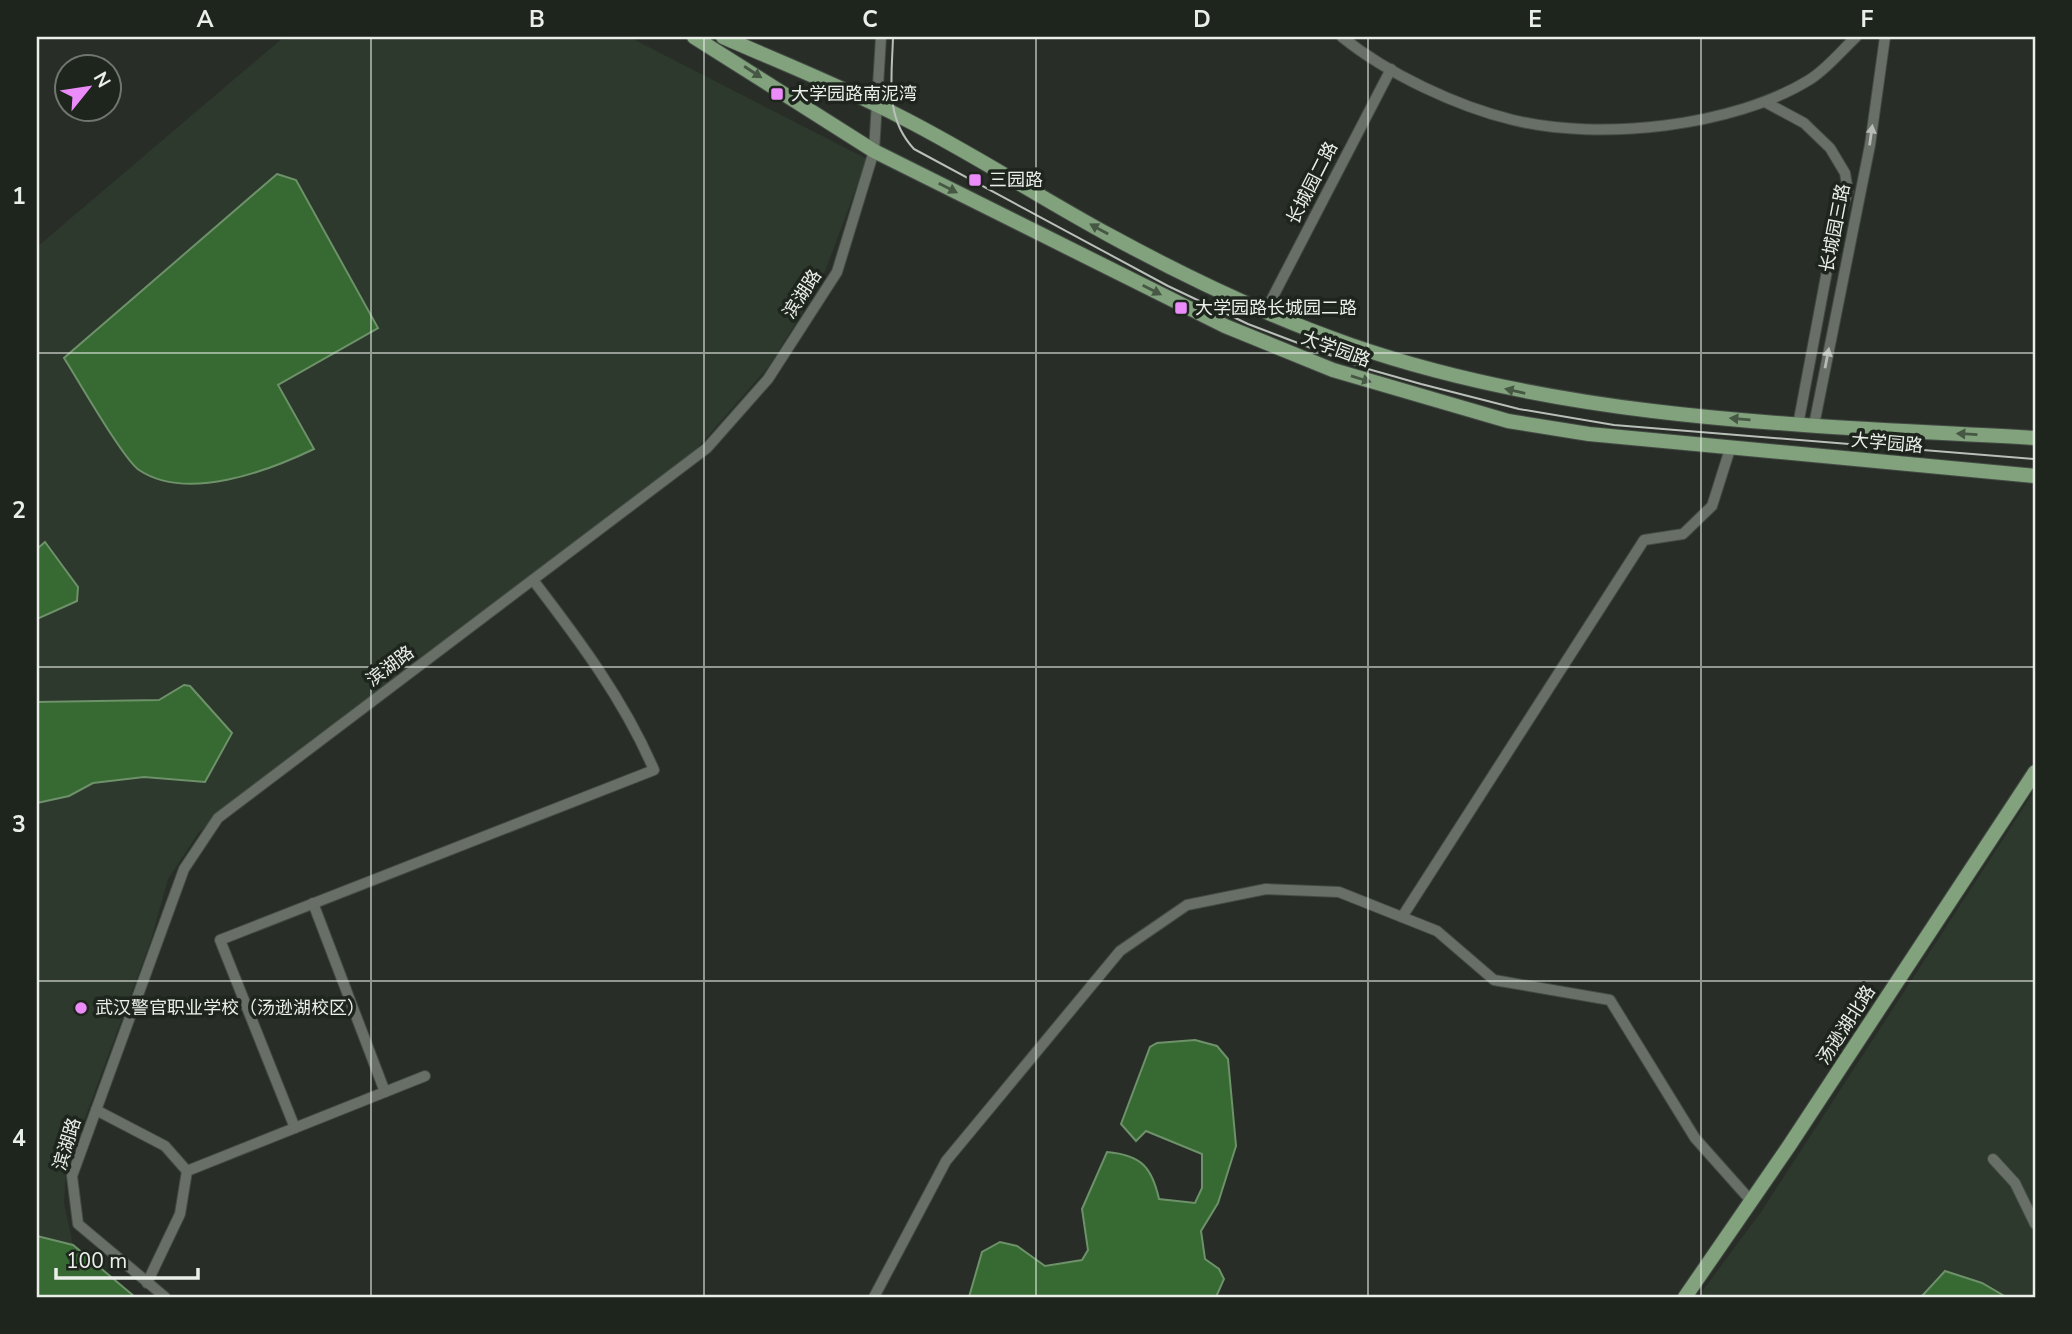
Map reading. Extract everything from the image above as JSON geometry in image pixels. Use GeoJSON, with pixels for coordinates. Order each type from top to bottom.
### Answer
{"type":"FeatureCollection","features":[{"type":"Feature","properties":{"kind":"main road","name":"大学园路"},"geometry":{"type":"LineString","coordinates":[[695,37],[874,151],[1225,326],[1333,370],[1508,421],[1589,434],[2035,476]]}},
{"type":"Feature","properties":{"kind":"main road","name":"大学园路"},"geometry":{"type":"LineString","coordinates":[[723,37],[875,103],[1108,234],[1265,312],[1350,345],[1517,392],[1627,409],[1798,425],[2035,438]]}},
{"type":"Feature","properties":{"kind":"main road","name":"汤逊湖北路"},"geometry":{"type":"LineString","coordinates":[[1685,1297],[1752,1202],[2035,772]]}},
{"type":"Feature","properties":{"kind":"street"},"geometry":{"type":"LineString","coordinates":[[875,103],[881,37]]}},
{"type":"Feature","properties":{"kind":"street"},"geometry":{"type":"LineString","coordinates":[[1342,37],[1365,55],[1434,92],[1514,121],[1584,129],[1660,126],[1733,112],[1765,102],[1811,79],[1856,37]]}},
{"type":"Feature","properties":{"kind":"street","name":"长城园三路"},"geometry":{"type":"LineString","coordinates":[[1814,425],[1870,145],[1885,37]]}},
{"type":"Feature","properties":{"kind":"street","name":"长城园二路"},"geometry":{"type":"LineString","coordinates":[[1265,312],[1391,69]]}},
{"type":"Feature","properties":{"kind":"street","name":"长城园三路"},"geometry":{"type":"LineString","coordinates":[[1765,102],[1804,123],[1830,148],[1844,173],[1848,191],[1833,239],[1798,425]]}},
{"type":"Feature","properties":{"kind":"street","name":"滨湖路"},"geometry":{"type":"LineString","coordinates":[[165,1297],[78,1224],[72,1176],[184,869],[218,818],[707,448],[768,379],[837,272],[874,151],[875,103]]}},
{"type":"Feature","properties":{"kind":"street"},"geometry":{"type":"LineString","coordinates":[[1402,918],[1644,540],[1683,534],[1712,506],[1730,449]]}},
{"type":"Feature","properties":{"kind":"street"},"geometry":{"type":"LineString","coordinates":[[295,1128],[220,940],[654,770],[639,734],[589,653],[533,580]]}},
{"type":"Feature","properties":{"kind":"street"},"geometry":{"type":"LineString","coordinates":[[873,1297],[946,1161],[1120,951],[1188,905],[1266,889],[1339,892],[1437,931],[1494,980],[1610,1000],[1695,1138],[1752,1202]]}},
{"type":"Feature","properties":{"kind":"street"},"geometry":{"type":"LineString","coordinates":[[313,903],[385,1092]]}},
{"type":"Feature","properties":{"kind":"street"},"geometry":{"type":"LineString","coordinates":[[187,1171],[425,1076]]}},
{"type":"Feature","properties":{"kind":"street"},"geometry":{"type":"LineString","coordinates":[[96,1110],[165,1146],[187,1171]]}},
{"type":"Feature","properties":{"kind":"street"},"geometry":{"type":"LineString","coordinates":[[1993,1159],[2015,1183],[2035,1224]]}},
{"type":"Feature","properties":{"kind":"street"},"geometry":{"type":"LineString","coordinates":[[148,1283],[180,1214],[187,1171]]}},
{"type":"Feature","properties":{"kind":"shaded area"},"geometry":{"type":"Polygon","coordinates":[[[284,37],[629,37],[867,159],[821,282],[769,366],[691,455],[360,705],[199,832],[168,879],[151,940],[66,1169],[64,1203],[73,1245],[37,1236],[37,247],[284,37]]]}},
{"type":"Feature","properties":{"kind":"shaded area"},"geometry":{"type":"Polygon","coordinates":[[[277,174],[296,180],[378,328],[278,385],[314,449],[274,466],[227,480],[180,483],[158,479],[139,470],[132,463],[64,358],[277,174]]]}},
{"type":"Feature","properties":{"kind":"shaded area"},"geometry":{"type":"Polygon","coordinates":[[[45,542],[78,587],[77,601],[37,619],[37,549],[45,542]]]}},
{"type":"Feature","properties":{"kind":"shaded area"},"geometry":{"type":"Polygon","coordinates":[[[184,685],[190,686],[232,733],[205,782],[144,777],[93,783],[69,796],[37,803],[37,702],[159,700],[184,685]]]}},
{"type":"Feature","properties":{"kind":"shaded area"},"geometry":{"type":"Polygon","coordinates":[[[2035,790],[2035,1297],[2006,1297],[1982,1283],[1932,1283],[1921,1297],[1698,1297],[1761,1212],[2035,790]]]}},
{"type":"Feature","properties":{"kind":"shaded area"},"geometry":{"type":"Polygon","coordinates":[[[1195,1040],[1217,1046],[1228,1059],[1236,1146],[1218,1203],[1201,1231],[1205,1259],[1219,1269],[1224,1279],[1216,1297],[969,1297],[982,1252],[1000,1242],[1017,1246],[1045,1266],[1082,1260],[1088,1250],[1082,1209],[1107,1152],[1129,1156],[1144,1165],[1153,1179],[1159,1199],[1195,1203],[1202,1188],[1202,1154],[1146,1131],[1136,1141],[1121,1124],[1150,1047],[1157,1043],[1195,1040]]]}},
{"type":"Feature","properties":{"kind":"shaded area"},"geometry":{"type":"Polygon","coordinates":[[[37,1236],[73,1245],[135,1297],[37,1297],[37,1236]]]}},
{"type":"Feature","properties":{"kind":"shaded area"},"geometry":{"type":"Polygon","coordinates":[[[1945,1271],[1982,1283],[2006,1297],[1921,1297],[1945,1271]]]}},
{"type":"Feature","properties":{"kind":"tram line"},"geometry":{"type":"LineString","coordinates":[[893,37],[891,82],[894,110],[904,137],[914,149],[1168,286],[1248,324],[1361,367],[1519,409],[1614,425],[2035,459]]}},
{"type":"Feature","properties":{"kind":"place","name":"大学园路南泥湾"},"geometry":{"type":"Point","coordinates":[777,94]}},
{"type":"Feature","properties":{"kind":"place","name":"三园路"},"geometry":{"type":"Point","coordinates":[975,180]}},
{"type":"Feature","properties":{"kind":"place","name":"大学园路长城园二路"},"geometry":{"type":"Point","coordinates":[1181,308]}},
{"type":"Feature","properties":{"kind":"place","name":"武汉警官职业学校（汤逊湖校区）"},"geometry":{"type":"Point","coordinates":[81,1008]}}]}
